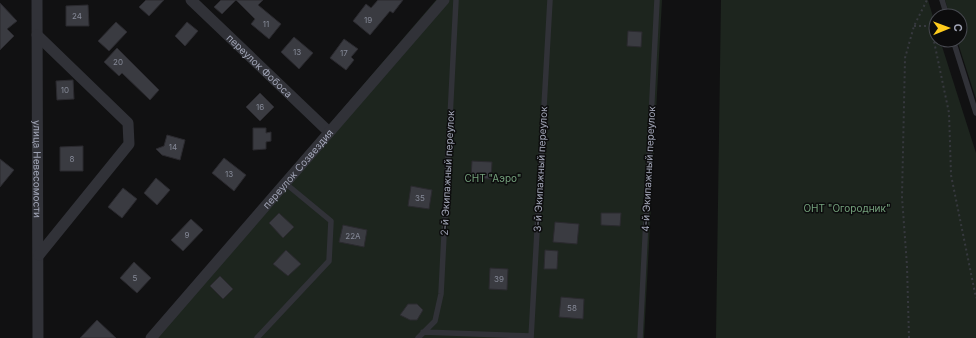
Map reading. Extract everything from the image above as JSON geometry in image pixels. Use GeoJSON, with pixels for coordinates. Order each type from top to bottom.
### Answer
{"type":"FeatureCollection","features":[{"type":"Feature","properties":{"kind":"street","name":"улица Невесомости"},"geometry":{"type":"LineString","coordinates":[[37,0],[39,255],[38,338]]}},
{"type":"Feature","properties":{"kind":"street","name":"переулок Фобоса"},"geometry":{"type":"LineString","coordinates":[[191,0],[329,132]]}},
{"type":"Feature","properties":{"kind":"street","name":"переулок Созвездия"},"geometry":{"type":"LineString","coordinates":[[151,338],[444,0]]}},
{"type":"Feature","properties":{"kind":"street"},"geometry":{"type":"LineString","coordinates":[[37,34],[128,123],[129,144],[39,255]]}},
{"type":"Feature","properties":{"kind":"lane","name":"2-й Экипажный переулок"},"geometry":{"type":"LineString","coordinates":[[418,338],[435,320],[440,294],[456,0]]}},
{"type":"Feature","properties":{"kind":"lane","name":"3-й Экипажный переулок"},"geometry":{"type":"LineString","coordinates":[[531,337],[550,0]]}},
{"type":"Feature","properties":{"kind":"lane","name":"4-й Экипажный переулок"},"geometry":{"type":"LineString","coordinates":[[640,338],[657,0]]}},
{"type":"Feature","properties":{"kind":"lane"},"geometry":{"type":"LineString","coordinates":[[955,48],[976,114]]}},
{"type":"Feature","properties":{"kind":"lane"},"geometry":{"type":"LineString","coordinates":[[257,338],[329,261],[331,221],[285,182]]}},
{"type":"Feature","properties":{"kind":"lane"},"geometry":{"type":"LineString","coordinates":[[423,332],[531,337]]}},
{"type":"Feature","properties":{"kind":"path"},"geometry":{"type":"LineString","coordinates":[[909,338],[907,266],[902,197],[905,58],[914,26],[927,0]]}},
{"type":"Feature","properties":{"kind":"path"},"geometry":{"type":"LineString","coordinates":[[914,26],[928,27]]}},
{"type":"Feature","properties":{"kind":"path"},"geometry":{"type":"LineString","coordinates":[[935,48],[949,113],[952,175],[976,298]]}},
{"type":"Feature","properties":{"kind":"green space","name":"СНТ \"Аэро\""},"geometry":{"type":"Polygon","coordinates":[[[436,0],[662,0],[644,338],[146,338],[436,0]]]}},
{"type":"Feature","properties":{"kind":"green space","name":"ОНТ \"Огородник\""},"geometry":{"type":"Polygon","coordinates":[[[721,0],[928,0],[930,8],[928,8],[928,48],[943,48],[976,153],[976,338],[716,338],[721,0]]]}},
{"type":"Feature","properties":{"kind":"green space"},"geometry":{"type":"Polygon","coordinates":[[[945,0],[976,0],[976,99],[960,48],[968,48],[968,8],[948,8],[945,0]]]}},
{"type":"Feature","properties":{"kind":"building"},"geometry":{"type":"Polygon","coordinates":[[[146,0],[164,0],[149,16],[139,7],[146,0]]]}},
{"type":"Feature","properties":{"kind":"building"},"geometry":{"type":"Polygon","coordinates":[[[221,0],[236,0],[222,14],[214,7],[221,0]]]}},
{"type":"Feature","properties":{"kind":"building"},"geometry":{"type":"Polygon","coordinates":[[[236,0],[263,0],[258,5],[281,24],[269,39],[251,24],[255,19],[236,0]]]}},
{"type":"Feature","properties":{"kind":"building"},"geometry":{"type":"Polygon","coordinates":[[[378,0],[403,0],[393,13],[390,11],[370,35],[353,21],[366,4],[371,8],[378,0]]]}},
{"type":"Feature","properties":{"kind":"building"},"geometry":{"type":"Polygon","coordinates":[[[0,3],[17,21],[7,29],[14,36],[0,50],[0,3]]]}},
{"type":"Feature","properties":{"kind":"building"},"geometry":{"type":"Polygon","coordinates":[[[88,5],[89,26],[66,26],[66,6],[88,5]]]}},
{"type":"Feature","properties":{"kind":"building"},"geometry":{"type":"Polygon","coordinates":[[[116,22],[127,32],[109,51],[98,41],[116,22]]]}},
{"type":"Feature","properties":{"kind":"building"},"geometry":{"type":"Polygon","coordinates":[[[187,22],[198,31],[185,46],[175,36],[187,22]]]}},
{"type":"Feature","properties":{"kind":"building"},"geometry":{"type":"Polygon","coordinates":[[[628,31],[642,32],[641,47],[627,46],[628,31]]]}},
{"type":"Feature","properties":{"kind":"building"},"geometry":{"type":"Polygon","coordinates":[[[294,37],[313,53],[299,69],[281,52],[294,37]]]}},
{"type":"Feature","properties":{"kind":"building"},"geometry":{"type":"Polygon","coordinates":[[[344,39],[358,49],[351,57],[354,60],[346,70],[330,58],[344,39]]]}},
{"type":"Feature","properties":{"kind":"building"},"geometry":{"type":"Polygon","coordinates":[[[117,48],[159,90],[150,100],[122,73],[119,76],[104,62],[117,48]]]}},
{"type":"Feature","properties":{"kind":"building"},"geometry":{"type":"Polygon","coordinates":[[[73,80],[74,99],[57,100],[56,81],[73,80]]]}},
{"type":"Feature","properties":{"kind":"building"},"geometry":{"type":"Polygon","coordinates":[[[260,93],[274,107],[260,121],[246,107],[260,93]]]}},
{"type":"Feature","properties":{"kind":"building"},"geometry":{"type":"Polygon","coordinates":[[[253,128],[266,128],[266,133],[271,132],[271,141],[266,142],[266,149],[253,150],[253,128]]]}},
{"type":"Feature","properties":{"kind":"building"},"geometry":{"type":"Polygon","coordinates":[[[167,135],[185,140],[180,160],[162,155],[156,149],[164,146],[167,135]]]}},
{"type":"Feature","properties":{"kind":"building"},"geometry":{"type":"Polygon","coordinates":[[[83,146],[83,171],[60,171],[60,147],[83,146]]]}},
{"type":"Feature","properties":{"kind":"building"},"geometry":{"type":"Polygon","coordinates":[[[224,158],[246,175],[234,191],[212,173],[224,158]]]}},
{"type":"Feature","properties":{"kind":"building"},"geometry":{"type":"Polygon","coordinates":[[[0,159],[14,170],[0,187],[0,159]]]}},
{"type":"Feature","properties":{"kind":"building"},"geometry":{"type":"Polygon","coordinates":[[[472,161],[492,162],[491,179],[471,178],[472,161]]]}},
{"type":"Feature","properties":{"kind":"building"},"geometry":{"type":"Polygon","coordinates":[[[156,178],[170,190],[157,205],[144,193],[156,178]]]}},
{"type":"Feature","properties":{"kind":"building"},"geometry":{"type":"Polygon","coordinates":[[[411,186],[432,190],[429,209],[408,206],[411,186]]]}},
{"type":"Feature","properties":{"kind":"building"},"geometry":{"type":"Polygon","coordinates":[[[123,188],[137,199],[122,218],[108,207],[123,188]]]}},
{"type":"Feature","properties":{"kind":"building"},"geometry":{"type":"Polygon","coordinates":[[[279,213],[294,227],[283,238],[269,223],[279,213]]]}},
{"type":"Feature","properties":{"kind":"building"},"geometry":{"type":"Polygon","coordinates":[[[601,213],[621,213],[620,226],[601,225],[601,213]]]}},
{"type":"Feature","properties":{"kind":"building"},"geometry":{"type":"Polygon","coordinates":[[[191,219],[203,230],[183,251],[171,240],[191,219]]]}},
{"type":"Feature","properties":{"kind":"building"},"geometry":{"type":"Polygon","coordinates":[[[555,222],[579,224],[577,244],[553,242],[555,222]]]}},
{"type":"Feature","properties":{"kind":"building"},"geometry":{"type":"Polygon","coordinates":[[[343,225],[367,230],[364,247],[339,242],[343,225]]]}},
{"type":"Feature","properties":{"kind":"building"},"geometry":{"type":"Polygon","coordinates":[[[286,250],[301,264],[288,276],[273,264],[286,250]]]}},
{"type":"Feature","properties":{"kind":"building"},"geometry":{"type":"Polygon","coordinates":[[[545,250],[558,251],[557,269],[544,269],[545,250]]]}},
{"type":"Feature","properties":{"kind":"building"},"geometry":{"type":"Polygon","coordinates":[[[134,262],[151,278],[137,293],[120,278],[134,262]]]}},
{"type":"Feature","properties":{"kind":"building"},"geometry":{"type":"Polygon","coordinates":[[[490,268],[508,269],[507,290],[489,289],[490,268]]]}},
{"type":"Feature","properties":{"kind":"building"},"geometry":{"type":"Polygon","coordinates":[[[220,276],[233,289],[223,299],[210,286],[220,276]]]}},
{"type":"Feature","properties":{"kind":"building"},"geometry":{"type":"Polygon","coordinates":[[[561,297],[584,299],[583,319],[559,317],[561,297]]]}},
{"type":"Feature","properties":{"kind":"building"},"geometry":{"type":"Polygon","coordinates":[[[408,304],[417,304],[423,310],[417,320],[410,320],[400,315],[408,304]]]}},
{"type":"Feature","properties":{"kind":"building"},"geometry":{"type":"Polygon","coordinates":[[[97,320],[116,338],[80,338],[97,320]]]}}]}
